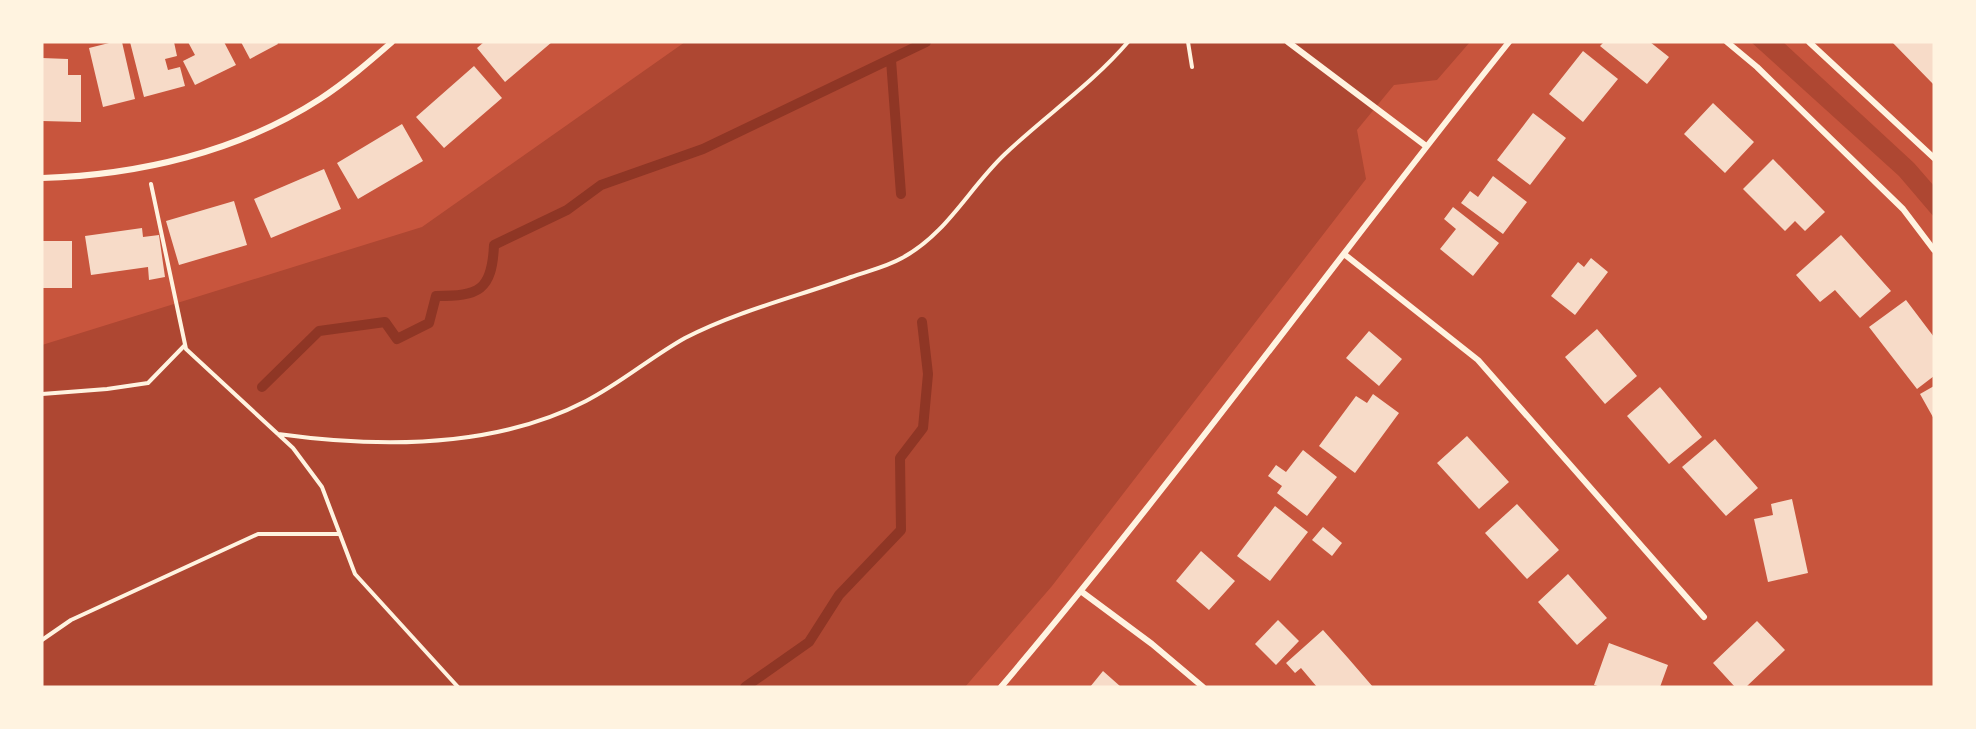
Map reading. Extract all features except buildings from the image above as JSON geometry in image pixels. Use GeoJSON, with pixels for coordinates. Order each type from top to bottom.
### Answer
{"type":"FeatureCollection","features":[{"type":"Feature","properties":{"kind":"street"},"geometry":{"type":"LineString","coordinates":[[42,178],[147,167],[224,146],[290,117],[347,80],[392,42]]}},
{"type":"Feature","properties":{"kind":"street"},"geometry":{"type":"LineString","coordinates":[[1288,42],[1426,146]]}},
{"type":"Feature","properties":{"kind":"street"},"geometry":{"type":"LineString","coordinates":[[1001,687],[1082,592],[1218,420],[1426,146],[1509,42]]}},
{"type":"Feature","properties":{"kind":"street"},"geometry":{"type":"LineString","coordinates":[[1727,42],[1757,67],[1903,209],[1934,250]]}},
{"type":"Feature","properties":{"kind":"street"},"geometry":{"type":"LineString","coordinates":[[1809,42],[1934,158]]}},
{"type":"Feature","properties":{"kind":"street"},"geometry":{"type":"LineString","coordinates":[[1344,254],[1478,360],[1704,617]]}},
{"type":"Feature","properties":{"kind":"street"},"geometry":{"type":"LineString","coordinates":[[1082,592],[1152,644],[1203,687]]}},
{"type":"Feature","properties":{"kind":"path"},"geometry":{"type":"LineString","coordinates":[[278,434],[359,441],[460,439],[502,432],[541,421],[586,401],[686,338],[736,316],[808,294],[903,258],[946,224],[1004,155],[1128,42]]}},
{"type":"Feature","properties":{"kind":"path"},"geometry":{"type":"LineString","coordinates":[[1188,42],[1192,67]]}},
{"type":"Feature","properties":{"kind":"path"},"geometry":{"type":"LineString","coordinates":[[147,167],[186,349],[293,448],[322,487],[356,574],[458,687]]}},
{"type":"Feature","properties":{"kind":"path"},"geometry":{"type":"LineString","coordinates":[[42,394],[147,383],[185,344]]}},
{"type":"Feature","properties":{"kind":"path"},"geometry":{"type":"LineString","coordinates":[[42,640],[71,620],[258,534],[340,534]]}},
{"type":"Feature","properties":{"kind":"shaded area"},"geometry":{"type":"Polygon","coordinates":[[[685,42],[1470,42],[1437,80],[1394,85],[1357,130],[1366,179],[1052,586],[965,687],[42,687],[42,345],[422,227],[685,42]]]}},
{"type":"Feature","properties":{"kind":"shaded area"},"geometry":{"type":"Polygon","coordinates":[[[1751,42],[1783,42],[1914,163],[1934,186],[1934,217],[1899,176],[1751,42]]]}},
{"type":"Feature","properties":{"kind":"waterway"},"geometry":{"type":"LineString","coordinates":[[262,387],[319,331],[385,322],[397,339],[429,323],[436,296],[463,294],[480,288],[490,272],[494,245],[567,210],[601,185],[703,149],[926,42]]}},
{"type":"Feature","properties":{"kind":"waterway"},"geometry":{"type":"LineString","coordinates":[[891,60],[901,194]]}},
{"type":"Feature","properties":{"kind":"waterway"},"geometry":{"type":"LineString","coordinates":[[745,687],[809,642],[839,595],[901,530],[900,458],[923,428],[928,374],[922,322]]}}]}
